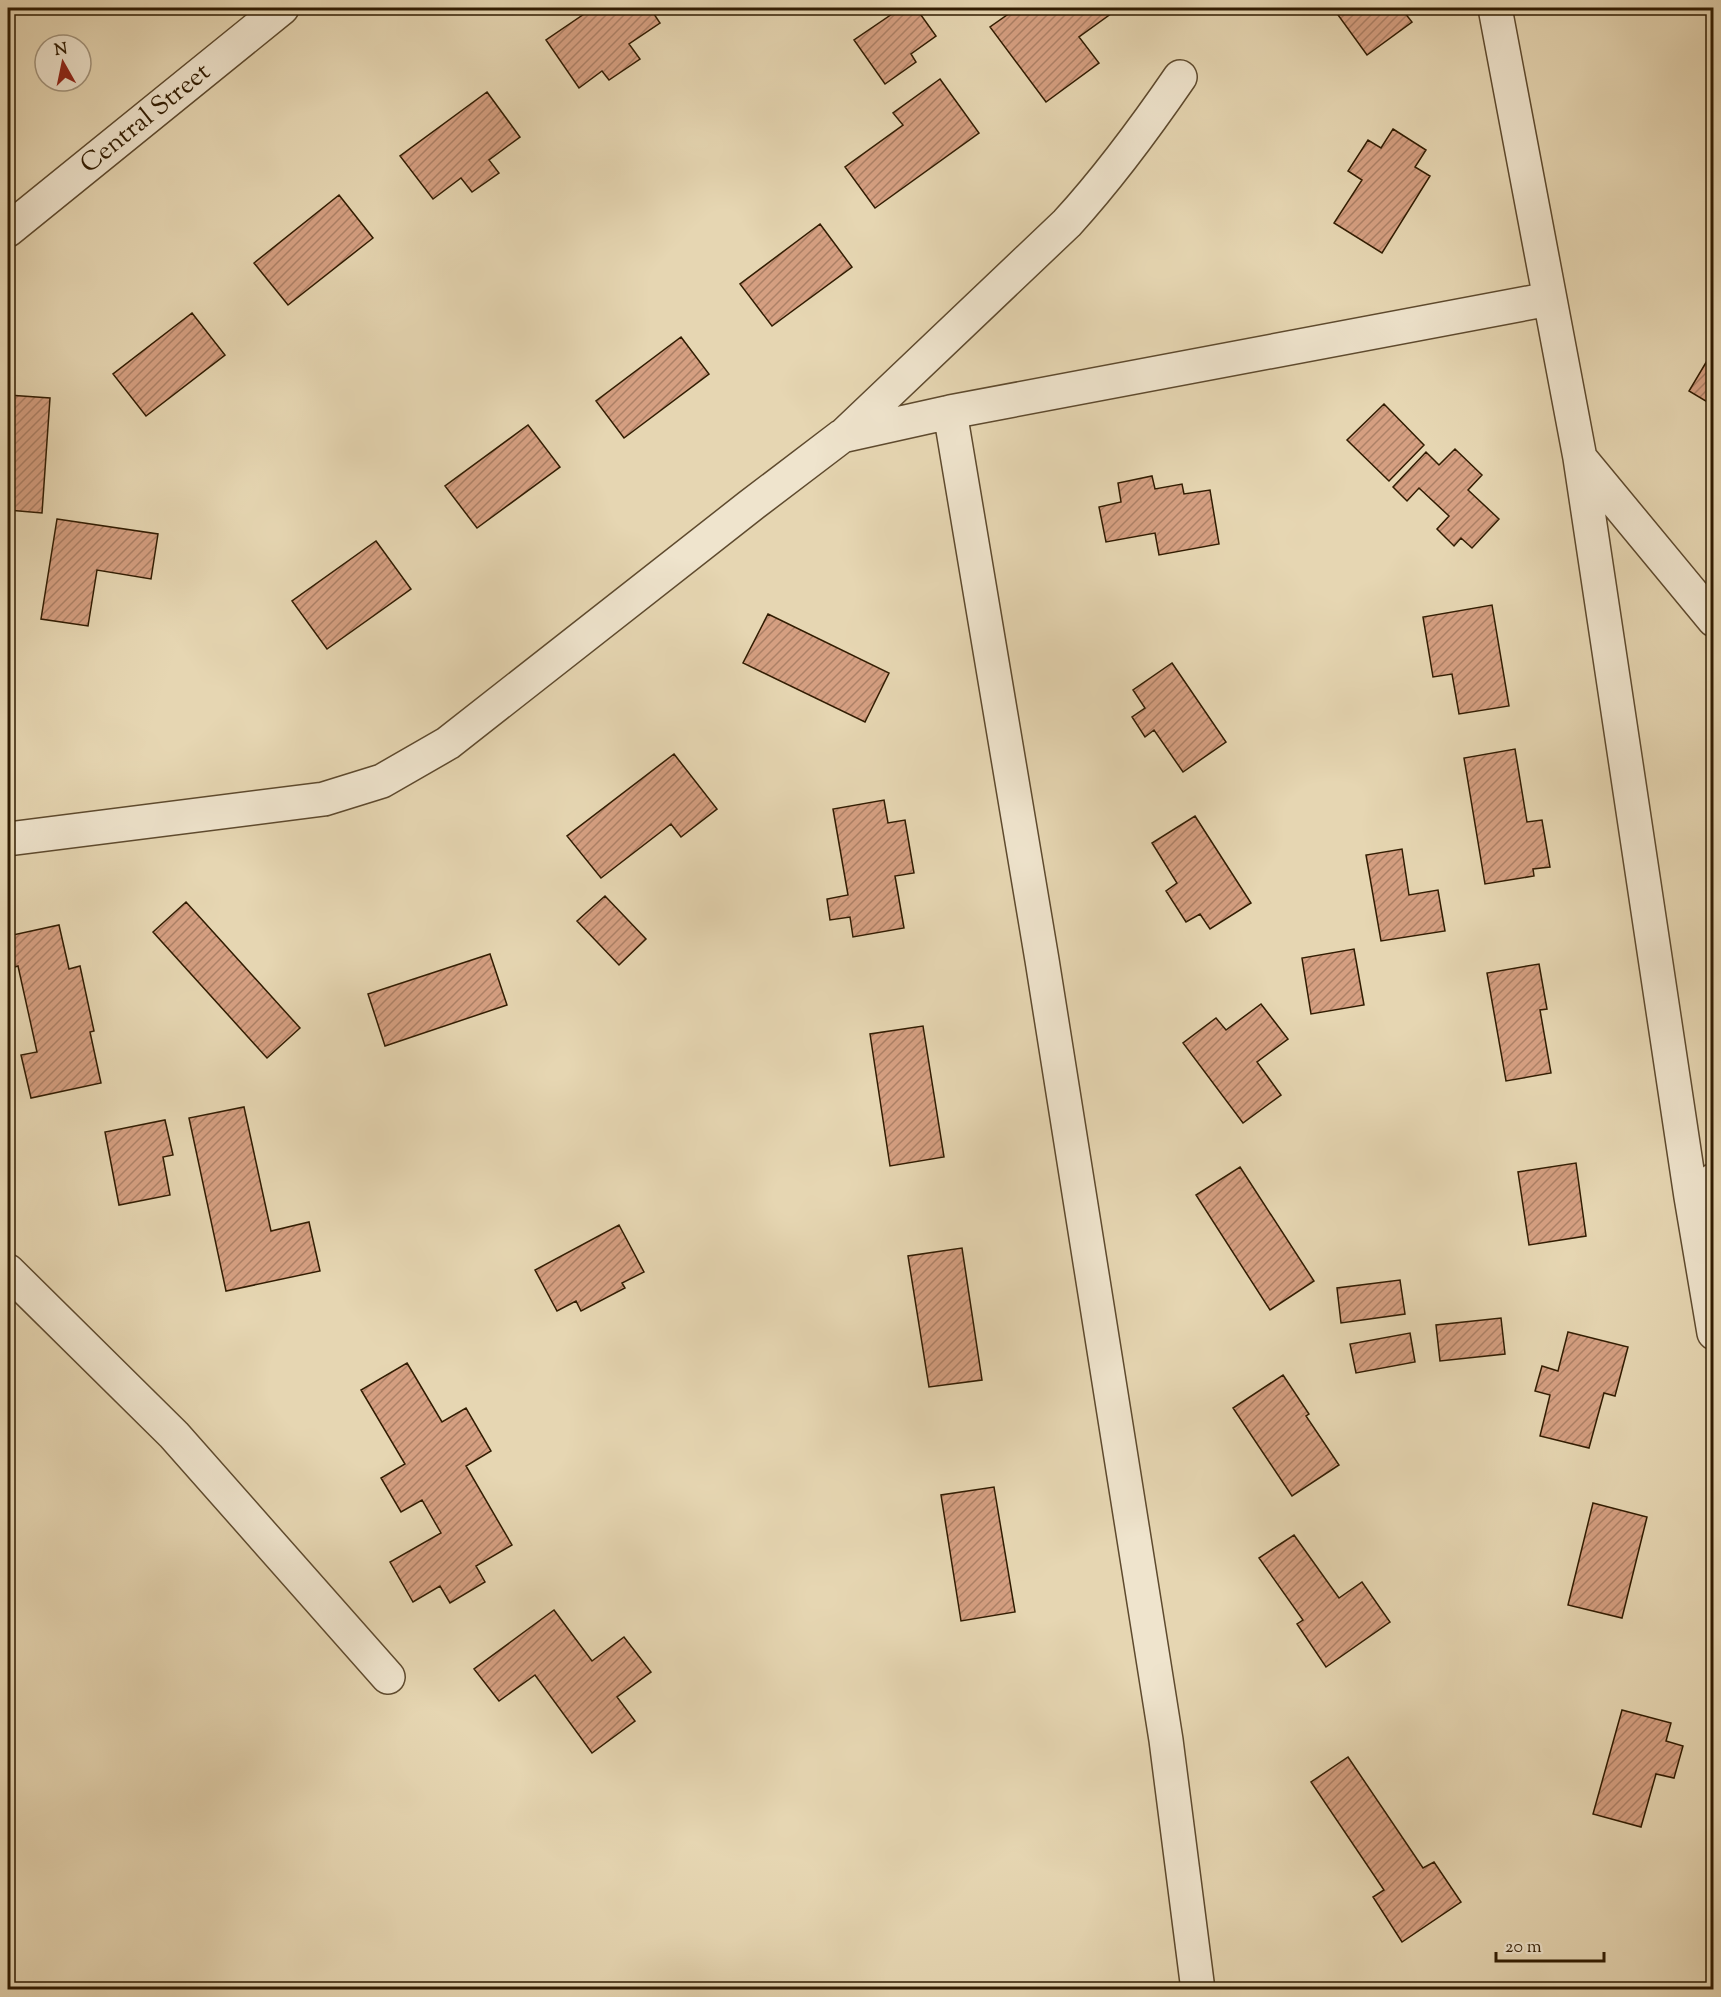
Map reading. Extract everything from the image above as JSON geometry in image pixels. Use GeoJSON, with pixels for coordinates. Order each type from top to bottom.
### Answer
{"type":"FeatureCollection","features":[{"type":"Feature","properties":{"kind":"street","name":"Central Street"},"geometry":{"type":"LineString","coordinates":[[8,230],[282,8]]}},
{"type":"Feature","properties":{"kind":"street"},"geometry":{"type":"LineString","coordinates":[[1495,8],[1580,458],[1702,1188],[1713,1332]]}},
{"type":"Feature","properties":{"kind":"street"},"geometry":{"type":"LineString","coordinates":[[8,839],[324,799],[382,781],[448,743],[842,436],[1067,223],[1101,186],[1132,146],[1180,77]]}},
{"type":"Feature","properties":{"kind":"street"},"geometry":{"type":"LineString","coordinates":[[842,436],[950,412],[1549,299]]}},
{"type":"Feature","properties":{"kind":"street"},"geometry":{"type":"LineString","coordinates":[[950,412],[1042,960],[1164,1728],[1198,1989]]}},
{"type":"Feature","properties":{"kind":"street"},"geometry":{"type":"LineString","coordinates":[[1580,458],[1713,620]]}},
{"type":"Feature","properties":{"kind":"street"},"geometry":{"type":"LineString","coordinates":[[8,1271],[174,1435],[388,1677]]}},
{"type":"Feature","properties":{"kind":"building"},"geometry":{"type":"Polygon","coordinates":[[[593,8],[650,8],[660,23],[629,44],[640,59],[609,80],[602,71],[579,88],[546,40],[593,8]]]}},
{"type":"Feature","properties":{"kind":"building"},"geometry":{"type":"Polygon","coordinates":[[[901,8],[916,8],[936,36],[911,54],[916,62],[885,84],[854,40],[901,8]]]}},
{"type":"Feature","properties":{"kind":"building"},"geometry":{"type":"Polygon","coordinates":[[[1017,8],[1119,8],[1079,37],[1099,63],[1046,102],[990,27],[1017,8]]]}},
{"type":"Feature","properties":{"kind":"building"},"geometry":{"type":"Polygon","coordinates":[[[1333,8],[1401,8],[1412,22],[1367,55],[1333,8]]]}},
{"type":"Feature","properties":{"kind":"building"},"geometry":{"type":"Polygon","coordinates":[[[940,79],[979,133],[875,208],[845,167],[903,125],[893,113],[940,79]]]}},
{"type":"Feature","properties":{"kind":"building"},"geometry":{"type":"Polygon","coordinates":[[[487,92],[520,137],[489,160],[499,173],[472,192],[461,178],[433,199],[400,156],[487,92]]]}},
{"type":"Feature","properties":{"kind":"building"},"geometry":{"type":"Polygon","coordinates":[[[1393,129],[1426,150],[1415,167],[1430,176],[1382,253],[1334,223],[1362,180],[1348,171],[1368,140],[1381,148],[1393,129]]]}},
{"type":"Feature","properties":{"kind":"building"},"geometry":{"type":"Polygon","coordinates":[[[339,195],[373,238],[288,305],[254,263],[339,195]]]}},
{"type":"Feature","properties":{"kind":"building"},"geometry":{"type":"Polygon","coordinates":[[[820,224],[852,267],[772,326],[740,284],[820,224]]]}},
{"type":"Feature","properties":{"kind":"building"},"geometry":{"type":"Polygon","coordinates":[[[192,313],[225,355],[146,416],[113,374],[192,313]]]}},
{"type":"Feature","properties":{"kind":"building"},"geometry":{"type":"Polygon","coordinates":[[[681,337],[709,374],[624,438],[596,401],[681,337]]]}},
{"type":"Feature","properties":{"kind":"building"},"geometry":{"type":"Polygon","coordinates":[[[1714,349],[1714,406],[1689,391],[1714,349]]]}},
{"type":"Feature","properties":{"kind":"building"},"geometry":{"type":"Polygon","coordinates":[[[8,395],[50,398],[42,513],[8,510],[8,395]]]}},
{"type":"Feature","properties":{"kind":"building"},"geometry":{"type":"Polygon","coordinates":[[[1384,404],[1424,445],[1389,481],[1347,440],[1384,404]]]}},
{"type":"Feature","properties":{"kind":"building"},"geometry":{"type":"Polygon","coordinates":[[[528,425],[560,467],[477,528],[445,486],[528,425]]]}},
{"type":"Feature","properties":{"kind":"building"},"geometry":{"type":"Polygon","coordinates":[[[1455,449],[1482,475],[1468,490],[1499,519],[1472,548],[1461,538],[1454,546],[1437,529],[1449,516],[1419,488],[1407,501],[1393,487],[1426,452],[1439,465],[1455,449]]]}},
{"type":"Feature","properties":{"kind":"building"},"geometry":{"type":"Polygon","coordinates":[[[1152,476],[1155,489],[1182,484],[1184,494],[1210,490],[1219,544],[1159,555],[1155,533],[1106,542],[1099,507],[1121,502],[1118,483],[1152,476]]]}},
{"type":"Feature","properties":{"kind":"building"},"geometry":{"type":"Polygon","coordinates":[[[57,519],[158,534],[151,579],[97,570],[88,626],[41,619],[57,519]]]}},
{"type":"Feature","properties":{"kind":"building"},"geometry":{"type":"Polygon","coordinates":[[[376,541],[411,589],[327,649],[292,601],[376,541]]]}},
{"type":"Feature","properties":{"kind":"building"},"geometry":{"type":"Polygon","coordinates":[[[1492,605],[1509,706],[1459,714],[1452,674],[1433,677],[1423,617],[1492,605]]]}},
{"type":"Feature","properties":{"kind":"building"},"geometry":{"type":"Polygon","coordinates":[[[768,614],[889,673],[865,722],[743,663],[768,614]]]}},
{"type":"Feature","properties":{"kind":"building"},"geometry":{"type":"Polygon","coordinates":[[[1172,663],[1226,742],[1183,772],[1154,730],[1145,737],[1132,717],[1145,708],[1133,690],[1172,663]]]}},
{"type":"Feature","properties":{"kind":"building"},"geometry":{"type":"Polygon","coordinates":[[[1515,749],[1527,822],[1542,820],[1550,867],[1533,869],[1534,876],[1485,884],[1464,758],[1515,749]]]}},
{"type":"Feature","properties":{"kind":"building"},"geometry":{"type":"Polygon","coordinates":[[[674,754],[717,809],[681,837],[671,824],[601,878],[567,836],[674,754]]]}},
{"type":"Feature","properties":{"kind":"building"},"geometry":{"type":"Polygon","coordinates":[[[884,800],[888,823],[905,820],[914,873],[895,876],[904,928],[853,937],[850,917],[830,920],[827,899],[848,895],[833,809],[884,800]]]}},
{"type":"Feature","properties":{"kind":"building"},"geometry":{"type":"Polygon","coordinates":[[[1195,816],[1251,903],[1210,929],[1200,914],[1186,922],[1166,891],[1177,883],[1152,843],[1195,816]]]}},
{"type":"Feature","properties":{"kind":"building"},"geometry":{"type":"Polygon","coordinates":[[[1402,849],[1409,895],[1438,890],[1445,931],[1381,941],[1366,855],[1402,849]]]}},
{"type":"Feature","properties":{"kind":"building"},"geometry":{"type":"Polygon","coordinates":[[[605,896],[646,939],[619,965],[577,921],[605,896]]]}},
{"type":"Feature","properties":{"kind":"building"},"geometry":{"type":"Polygon","coordinates":[[[186,902],[300,1028],[267,1058],[153,932],[186,902]]]}},
{"type":"Feature","properties":{"kind":"building"},"geometry":{"type":"Polygon","coordinates":[[[59,925],[69,969],[80,966],[94,1031],[90,1032],[101,1083],[31,1098],[21,1055],[37,1052],[18,966],[8,969],[8,936],[59,925]]]}},
{"type":"Feature","properties":{"kind":"building"},"geometry":{"type":"Polygon","coordinates":[[[1354,949],[1364,1005],[1311,1014],[1302,958],[1354,949]]]}},
{"type":"Feature","properties":{"kind":"building"},"geometry":{"type":"Polygon","coordinates":[[[490,954],[507,1005],[385,1046],[368,994],[490,954]]]}},
{"type":"Feature","properties":{"kind":"building"},"geometry":{"type":"Polygon","coordinates":[[[1539,964],[1547,1009],[1540,1010],[1551,1073],[1506,1081],[1487,973],[1539,964]]]}},
{"type":"Feature","properties":{"kind":"building"},"geometry":{"type":"Polygon","coordinates":[[[1261,1004],[1288,1039],[1257,1062],[1281,1095],[1243,1123],[1183,1043],[1216,1018],[1226,1030],[1261,1004]]]}},
{"type":"Feature","properties":{"kind":"building"},"geometry":{"type":"Polygon","coordinates":[[[923,1026],[944,1157],[890,1166],[870,1034],[923,1026]]]}},
{"type":"Feature","properties":{"kind":"building"},"geometry":{"type":"Polygon","coordinates":[[[244,1107],[271,1231],[309,1222],[320,1271],[226,1291],[189,1118],[244,1107]]]}},
{"type":"Feature","properties":{"kind":"building"},"geometry":{"type":"Polygon","coordinates":[[[165,1120],[173,1155],[163,1157],[170,1195],[119,1205],[105,1132],[165,1120]]]}},
{"type":"Feature","properties":{"kind":"building"},"geometry":{"type":"Polygon","coordinates":[[[1576,1163],[1586,1236],[1529,1245],[1518,1172],[1576,1163]]]}},
{"type":"Feature","properties":{"kind":"building"},"geometry":{"type":"Polygon","coordinates":[[[1240,1167],[1314,1281],[1270,1310],[1196,1195],[1240,1167]]]}},
{"type":"Feature","properties":{"kind":"building"},"geometry":{"type":"Polygon","coordinates":[[[619,1225],[644,1272],[622,1283],[625,1288],[581,1311],[576,1301],[557,1311],[535,1270],[619,1225]]]}},
{"type":"Feature","properties":{"kind":"building"},"geometry":{"type":"Polygon","coordinates":[[[962,1248],[982,1380],[929,1387],[908,1256],[962,1248]]]}},
{"type":"Feature","properties":{"kind":"building"},"geometry":{"type":"Polygon","coordinates":[[[1400,1280],[1405,1314],[1341,1323],[1337,1288],[1400,1280]]]}},
{"type":"Feature","properties":{"kind":"building"},"geometry":{"type":"Polygon","coordinates":[[[1501,1318],[1505,1354],[1440,1361],[1436,1325],[1501,1318]]]}},
{"type":"Feature","properties":{"kind":"building"},"geometry":{"type":"Polygon","coordinates":[[[1568,1332],[1628,1347],[1615,1396],[1604,1393],[1589,1448],[1540,1436],[1550,1395],[1535,1391],[1542,1366],[1558,1371],[1568,1332]]]}},
{"type":"Feature","properties":{"kind":"building"},"geometry":{"type":"Polygon","coordinates":[[[1410,1333],[1415,1362],[1356,1373],[1350,1344],[1410,1333]]]}},
{"type":"Feature","properties":{"kind":"building"},"geometry":{"type":"Polygon","coordinates":[[[407,1363],[442,1422],[466,1408],[491,1451],[466,1466],[512,1545],[476,1566],[485,1582],[450,1603],[440,1586],[413,1602],[390,1562],[441,1533],[422,1500],[401,1512],[381,1478],[405,1464],[361,1390],[407,1363]]]}},
{"type":"Feature","properties":{"kind":"building"},"geometry":{"type":"Polygon","coordinates":[[[1283,1375],[1309,1414],[1306,1416],[1339,1465],[1292,1496],[1233,1408],[1283,1375]]]}},
{"type":"Feature","properties":{"kind":"building"},"geometry":{"type":"Polygon","coordinates":[[[994,1487],[1015,1612],[961,1621],[941,1495],[994,1487]]]}},
{"type":"Feature","properties":{"kind":"building"},"geometry":{"type":"Polygon","coordinates":[[[1593,1503],[1647,1517],[1622,1618],[1568,1605],[1593,1503]]]}},
{"type":"Feature","properties":{"kind":"building"},"geometry":{"type":"Polygon","coordinates":[[[1294,1535],[1339,1598],[1362,1582],[1390,1622],[1326,1667],[1297,1624],[1303,1620],[1259,1558],[1294,1535]]]}},
{"type":"Feature","properties":{"kind":"building"},"geometry":{"type":"Polygon","coordinates":[[[554,1610],[592,1661],[624,1637],[651,1672],[617,1697],[635,1721],[592,1753],[535,1675],[499,1701],[474,1669],[554,1610]]]}},
{"type":"Feature","properties":{"kind":"building"},"geometry":{"type":"Polygon","coordinates":[[[1622,1710],[1671,1723],[1666,1741],[1683,1746],[1674,1778],[1656,1774],[1641,1827],[1593,1814],[1622,1710]]]}},
{"type":"Feature","properties":{"kind":"building"},"geometry":{"type":"Polygon","coordinates":[[[1348,1757],[1423,1868],[1434,1862],[1461,1902],[1402,1942],[1373,1897],[1384,1890],[1311,1782],[1348,1757]]]}}]}
